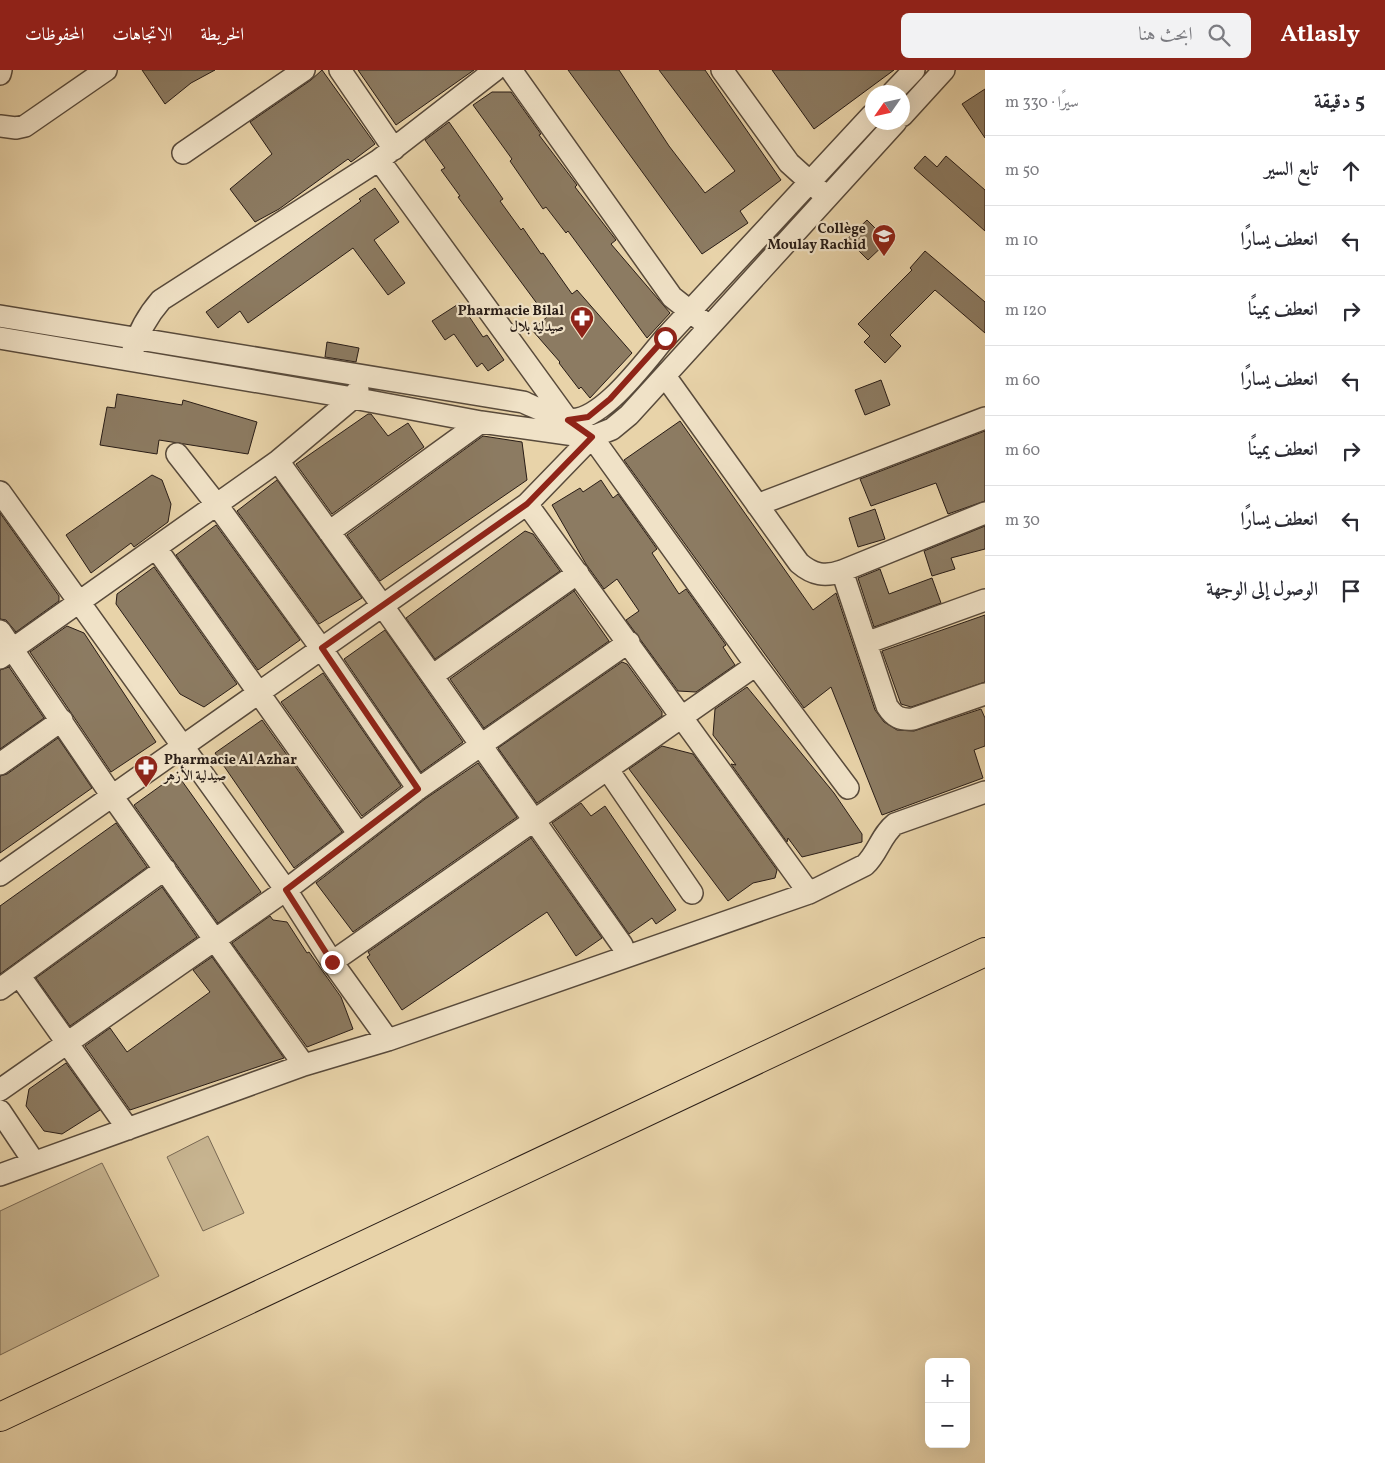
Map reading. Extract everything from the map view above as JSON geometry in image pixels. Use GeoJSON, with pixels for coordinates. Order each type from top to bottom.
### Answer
{"type":"FeatureCollection","features":[{"type":"Feature","properties":{"kind":"main road"},"geometry":{"type":"LineString","coordinates":[[0,1417],[985,952]]}},
{"type":"Feature","properties":{"kind":"street"},"geometry":{"type":"LineString","coordinates":[[0,74],[1,70]]}},
{"type":"Feature","properties":{"kind":"street"},"geometry":{"type":"LineString","coordinates":[[0,126],[16,128],[26,126],[106,70]]}},
{"type":"Feature","properties":{"kind":"street"},"geometry":{"type":"LineString","coordinates":[[183,153],[304,70]]}},
{"type":"Feature","properties":{"kind":"street"},"geometry":{"type":"LineString","coordinates":[[340,70],[387,154],[568,420]]}},
{"type":"Feature","properties":{"kind":"street"},"geometry":{"type":"LineString","coordinates":[[130,360],[136,339],[148,314],[161,300],[387,154],[495,70]]}},
{"type":"Feature","properties":{"kind":"street"},"geometry":{"type":"LineString","coordinates":[[511,70],[672,297],[709,327]]}},
{"type":"Feature","properties":{"kind":"street"},"geometry":{"type":"LineString","coordinates":[[722,70],[789,163],[828,198]]}},
{"type":"Feature","properties":{"kind":"street"},"geometry":{"type":"LineString","coordinates":[[899,85],[912,70],[927,89]]}},
{"type":"Feature","properties":{"kind":"street"},"geometry":{"type":"LineString","coordinates":[[910,107],[944,70]]}},
{"type":"Feature","properties":{"kind":"street"},"geometry":{"type":"LineString","coordinates":[[568,420],[588,417],[610,399],[865,123]]}},
{"type":"Feature","properties":{"kind":"street"},"geometry":{"type":"LineString","coordinates":[[0,875],[257,692],[527,504],[592,437],[612,429],[629,415],[889,130]]}},
{"type":"Feature","properties":{"kind":"street"},"geometry":{"type":"LineString","coordinates":[[0,316],[523,402],[568,420],[592,437],[756,665],[848,788]]}},
{"type":"Feature","properties":{"kind":"street"},"geometry":{"type":"LineString","coordinates":[[0,338],[482,422],[592,437]]}},
{"type":"Feature","properties":{"kind":"street"},"geometry":{"type":"LineString","coordinates":[[6,654],[278,461],[353,398],[368,376]]}},
{"type":"Feature","properties":{"kind":"street"},"geometry":{"type":"LineString","coordinates":[[664,376],[757,505],[808,571],[820,575],[831,575],[985,513]]}},
{"type":"Feature","properties":{"kind":"street"},"geometry":{"type":"LineString","coordinates":[[757,505],[985,418]]}},
{"type":"Feature","properties":{"kind":"street"},"geometry":{"type":"LineString","coordinates":[[329,532],[482,422]]}},
{"type":"Feature","properties":{"kind":"street"},"geometry":{"type":"LineString","coordinates":[[177,454],[217,505],[322,648],[418,789]]}},
{"type":"Feature","properties":{"kind":"street"},"geometry":{"type":"LineString","coordinates":[[278,461],[622,945]]}},
{"type":"Feature","properties":{"kind":"street"},"geometry":{"type":"LineString","coordinates":[[0,492],[286,890],[332,962],[388,1040]]}},
{"type":"Feature","properties":{"kind":"street"},"geometry":{"type":"LineString","coordinates":[[527,504],[629,642],[809,893]]}},
{"type":"Feature","properties":{"kind":"street"},"geometry":{"type":"LineString","coordinates":[[156,548],[358,833]]}},
{"type":"Feature","properties":{"kind":"street"},"geometry":{"type":"LineString","coordinates":[[842,571],[887,706],[893,715],[902,720],[913,719],[985,694]]}},
{"type":"Feature","properties":{"kind":"street"},"geometry":{"type":"LineString","coordinates":[[432,676],[578,573]]}},
{"type":"Feature","properties":{"kind":"street"},"geometry":{"type":"LineString","coordinates":[[866,643],[985,600]]}},
{"type":"Feature","properties":{"kind":"street"},"geometry":{"type":"LineString","coordinates":[[0,631],[6,654],[62,720],[112,796],[304,1065]]}},
{"type":"Feature","properties":{"kind":"street"},"geometry":{"type":"LineString","coordinates":[[0,1090],[286,890],[358,833],[418,789],[629,642]]}},
{"type":"Feature","properties":{"kind":"street"},"geometry":{"type":"LineString","coordinates":[[332,962],[756,665]]}},
{"type":"Feature","properties":{"kind":"street"},"geometry":{"type":"LineString","coordinates":[[0,764],[62,720]]}},
{"type":"Feature","properties":{"kind":"street"},"geometry":{"type":"LineString","coordinates":[[608,770],[692,893]]}},
{"type":"Feature","properties":{"kind":"street"},"geometry":{"type":"LineString","coordinates":[[0,1175],[304,1065],[388,1040],[809,893],[865,864],[871,859],[888,830],[895,824],[985,792]]}},
{"type":"Feature","properties":{"kind":"street"},"geometry":{"type":"LineString","coordinates":[[0,989],[165,869]]}},
{"type":"Feature","properties":{"kind":"street"},"geometry":{"type":"LineString","coordinates":[[19,975],[128,1129]]}},
{"type":"Feature","properties":{"kind":"street"},"geometry":{"type":"LineString","coordinates":[[0,1112],[34,1162]]}},
{"type":"Feature","properties":{"kind":"shaded area"},"geometry":{"type":"Polygon","coordinates":[[[208,1136],[244,1213],[203,1231],[167,1157],[208,1136]]]}},
{"type":"Feature","properties":{"kind":"shaded area"},"geometry":{"type":"Polygon","coordinates":[[[102,1163],[159,1276],[0,1355],[0,1211],[102,1163]]]}},
{"type":"Feature","properties":{"kind":"building"},"geometry":{"type":"Polygon","coordinates":[[[142,70],[215,70],[191,83],[165,104],[142,70]]]}},
{"type":"Feature","properties":{"kind":"building"},"geometry":{"type":"Polygon","coordinates":[[[322,70],[375,144],[351,162],[348,159],[279,209],[255,222],[230,189],[272,154],[250,122],[311,80],[322,70]]]}},
{"type":"Feature","properties":{"kind":"building"},"geometry":{"type":"Polygon","coordinates":[[[358,70],[474,70],[396,125],[358,70]]]}},
{"type":"Feature","properties":{"kind":"building"},"geometry":{"type":"Polygon","coordinates":[[[568,70],[619,70],[669,146],[705,193],[735,171],[659,70],[705,70],[781,180],[740,211],[748,223],[702,254],[568,70]]]}},
{"type":"Feature","properties":{"kind":"building"},"geometry":{"type":"Polygon","coordinates":[[[772,70],[894,70],[874,85],[865,85],[865,91],[814,129],[772,70]]]}},
{"type":"Feature","properties":{"kind":"building"},"geometry":{"type":"Polygon","coordinates":[[[985,89],[985,138],[962,104],[985,89]]]}},
{"type":"Feature","properties":{"kind":"building"},"geometry":{"type":"Polygon","coordinates":[[[492,92],[511,92],[541,134],[539,135],[577,185],[575,187],[616,240],[611,244],[670,313],[647,338],[568,231],[566,233],[546,207],[543,209],[510,161],[512,159],[473,105],[492,92]]]}},
{"type":"Feature","properties":{"kind":"building"},"geometry":{"type":"Polygon","coordinates":[[[449,122],[503,199],[500,201],[521,230],[523,228],[541,254],[543,253],[572,294],[577,290],[632,353],[590,398],[581,387],[579,389],[560,362],[532,330],[547,317],[458,197],[460,196],[441,170],[445,168],[425,140],[449,122]]]}},
{"type":"Feature","properties":{"kind":"building"},"geometry":{"type":"Polygon","coordinates":[[[925,156],[937,167],[946,156],[985,190],[985,231],[914,168],[925,156]]]}},
{"type":"Feature","properties":{"kind":"building"},"geometry":{"type":"Polygon","coordinates":[[[375,188],[399,222],[374,240],[405,283],[388,295],[353,248],[248,323],[240,311],[218,328],[206,312],[361,201],[359,199],[375,188]]]}},
{"type":"Feature","properties":{"kind":"building"},"geometry":{"type":"Polygon","coordinates":[[[867,220],[888,241],[868,260],[847,239],[867,220]]]}},
{"type":"Feature","properties":{"kind":"building"},"geometry":{"type":"Polygon","coordinates":[[[925,251],[985,302],[985,333],[935,290],[890,335],[901,346],[885,363],[864,342],[870,336],[858,324],[912,270],[910,268],[925,251]]]}},
{"type":"Feature","properties":{"kind":"building"},"geometry":{"type":"Polygon","coordinates":[[[460,303],[483,337],[487,335],[504,360],[488,371],[482,363],[477,367],[454,334],[445,340],[432,321],[460,303]]]}},
{"type":"Feature","properties":{"kind":"building"},"geometry":{"type":"Polygon","coordinates":[[[327,342],[359,348],[356,362],[325,357],[327,342]]]}},
{"type":"Feature","properties":{"kind":"building"},"geometry":{"type":"Polygon","coordinates":[[[881,380],[890,405],[865,415],[855,390],[881,380]]]}},
{"type":"Feature","properties":{"kind":"building"},"geometry":{"type":"Polygon","coordinates":[[[117,394],[182,405],[183,400],[257,422],[248,454],[159,440],[157,454],[100,445],[107,407],[115,408],[117,394]]]}},
{"type":"Feature","properties":{"kind":"building"},"geometry":{"type":"Polygon","coordinates":[[[368,414],[371,414],[388,436],[408,423],[424,447],[332,514],[296,464],[368,414]]]}},
{"type":"Feature","properties":{"kind":"building"},"geometry":{"type":"Polygon","coordinates":[[[680,421],[813,610],[836,593],[875,710],[884,722],[897,730],[914,731],[981,709],[985,718],[985,746],[974,750],[983,778],[882,815],[831,687],[804,708],[624,460],[680,421]]]}},
{"type":"Feature","properties":{"kind":"building"},"geometry":{"type":"Polygon","coordinates":[[[985,431],[985,501],[948,514],[936,483],[871,506],[860,479],[985,431]]]}},
{"type":"Feature","properties":{"kind":"building"},"geometry":{"type":"Polygon","coordinates":[[[483,436],[522,442],[527,480],[380,581],[347,535],[483,436]]]}},
{"type":"Feature","properties":{"kind":"building"},"geometry":{"type":"Polygon","coordinates":[[[152,475],[162,480],[171,504],[168,522],[134,547],[131,543],[91,573],[66,535],[152,475]]]}},
{"type":"Feature","properties":{"kind":"building"},"geometry":{"type":"Polygon","coordinates":[[[277,480],[362,598],[319,624],[237,511],[277,480]]]}},
{"type":"Feature","properties":{"kind":"building"},"geometry":{"type":"Polygon","coordinates":[[[601,480],[613,498],[618,494],[657,549],[652,553],[679,594],[686,589],[726,645],[723,647],[735,665],[696,692],[678,691],[626,620],[639,611],[617,579],[604,589],[586,564],[552,505],[580,488],[583,492],[601,480]]]}},
{"type":"Feature","properties":{"kind":"building"},"geometry":{"type":"Polygon","coordinates":[[[875,509],[885,539],[858,547],[849,518],[875,509]]]}},
{"type":"Feature","properties":{"kind":"building"},"geometry":{"type":"Polygon","coordinates":[[[0,513],[59,596],[59,601],[16,632],[6,620],[0,619],[0,513]]]}},
{"type":"Feature","properties":{"kind":"building"},"geometry":{"type":"Polygon","coordinates":[[[216,525],[300,640],[258,670],[176,555],[216,525]]]}},
{"type":"Feature","properties":{"kind":"building"},"geometry":{"type":"Polygon","coordinates":[[[985,526],[985,549],[951,558],[955,569],[932,576],[924,551],[985,526]]]}},
{"type":"Feature","properties":{"kind":"building"},"geometry":{"type":"Polygon","coordinates":[[[525,531],[533,534],[560,571],[435,659],[406,618],[525,531]]]}},
{"type":"Feature","properties":{"kind":"building"},"geometry":{"type":"Polygon","coordinates":[[[154,567],[237,684],[204,707],[180,694],[116,604],[117,594],[154,567]]]}},
{"type":"Feature","properties":{"kind":"building"},"geometry":{"type":"Polygon","coordinates":[[[880,569],[889,594],[932,578],[941,603],[874,627],[858,578],[880,569]]]}},
{"type":"Feature","properties":{"kind":"building"},"geometry":{"type":"Polygon","coordinates":[[[574,591],[609,641],[484,728],[450,679],[574,591]]]}},
{"type":"Feature","properties":{"kind":"building"},"geometry":{"type":"Polygon","coordinates":[[[985,615],[985,682],[911,707],[901,704],[882,651],[985,615]]]}},
{"type":"Feature","properties":{"kind":"building"},"geometry":{"type":"Polygon","coordinates":[[[67,626],[84,633],[156,742],[111,772],[30,652],[67,626]]]}},
{"type":"Feature","properties":{"kind":"building"},"geometry":{"type":"Polygon","coordinates":[[[385,630],[463,742],[421,772],[344,659],[385,630]]]}},
{"type":"Feature","properties":{"kind":"building"},"geometry":{"type":"Polygon","coordinates":[[[622,662],[627,664],[662,712],[662,716],[537,803],[498,748],[622,662]]]}},
{"type":"Feature","properties":{"kind":"building"},"geometry":{"type":"Polygon","coordinates":[[[9,667],[44,718],[0,749],[0,670],[9,667]]]}},
{"type":"Feature","properties":{"kind":"building"},"geometry":{"type":"Polygon","coordinates":[[[323,673],[401,786],[362,816],[281,702],[323,673]]]}},
{"type":"Feature","properties":{"kind":"building"},"geometry":{"type":"Polygon","coordinates":[[[747,687],[834,793],[862,834],[862,842],[802,857],[788,838],[787,842],[731,764],[736,765],[713,735],[715,709],[747,687]]]}},
{"type":"Feature","properties":{"kind":"building"},"geometry":{"type":"Polygon","coordinates":[[[262,720],[342,832],[294,868],[215,753],[262,720]]]}},
{"type":"Feature","properties":{"kind":"building"},"geometry":{"type":"Polygon","coordinates":[[[58,738],[92,788],[0,853],[0,776],[7,774],[58,738]]]}},
{"type":"Feature","properties":{"kind":"building"},"geometry":{"type":"Polygon","coordinates":[[[662,746],[693,754],[777,870],[775,878],[753,883],[728,901],[629,769],[662,746]]]}},
{"type":"Feature","properties":{"kind":"building"},"geometry":{"type":"Polygon","coordinates":[[[478,763],[517,817],[353,932],[316,883],[425,799],[478,763]]]}},
{"type":"Feature","properties":{"kind":"building"},"geometry":{"type":"Polygon","coordinates":[[[177,774],[261,892],[218,923],[134,805],[177,774]]]}},
{"type":"Feature","properties":{"kind":"building"},"geometry":{"type":"Polygon","coordinates":[[[581,803],[591,816],[605,806],[676,910],[656,924],[652,918],[629,934],[552,823],[581,803]]]}},
{"type":"Feature","properties":{"kind":"building"},"geometry":{"type":"Polygon","coordinates":[[[116,823],[147,867],[0,974],[0,906],[116,823]]]}},
{"type":"Feature","properties":{"kind":"building"},"geometry":{"type":"Polygon","coordinates":[[[531,838],[602,938],[576,956],[547,912],[402,1010],[367,957],[370,955],[368,952],[531,838]]]}},
{"type":"Feature","properties":{"kind":"building"},"geometry":{"type":"Polygon","coordinates":[[[162,887],[197,937],[70,1026],[36,978],[162,887]]]}},
{"type":"Feature","properties":{"kind":"building"},"geometry":{"type":"Polygon","coordinates":[[[270,916],[273,920],[287,922],[307,953],[309,952],[341,997],[353,1029],[307,1047],[232,943],[270,916]]]}},
{"type":"Feature","properties":{"kind":"building"},"geometry":{"type":"Polygon","coordinates":[[[212,957],[284,1058],[130,1110],[85,1046],[110,1028],[127,1052],[210,992],[193,970],[212,957]]]}},
{"type":"Feature","properties":{"kind":"building"},"geometry":{"type":"Polygon","coordinates":[[[66,1063],[100,1110],[62,1134],[44,1131],[26,1106],[29,1089],[66,1063]]]}},
{"type":"Feature","properties":{"kind":"place","name":"Collège Moulay Rachid"},"geometry":{"type":"Point","coordinates":[884,257]}},
{"type":"Feature","properties":{"kind":"place","name":"Pharmacie Bilal صيدلية بلال"},"geometry":{"type":"Point","coordinates":[582,339]}},
{"type":"Feature","properties":{"kind":"place","name":"Pharmacie Al Azhar صيدلية الأزهر"},"geometry":{"type":"Point","coordinates":[146,788]}},
{"type":"Feature","properties":{"kind":"route"},"geometry":{"type":"LineString","coordinates":[[332,962],[286,890],[358,833],[418,789],[322,648],[527,504],[592,437],[568,420],[588,417],[610,399],[633,376],[665,338]]}}]}
